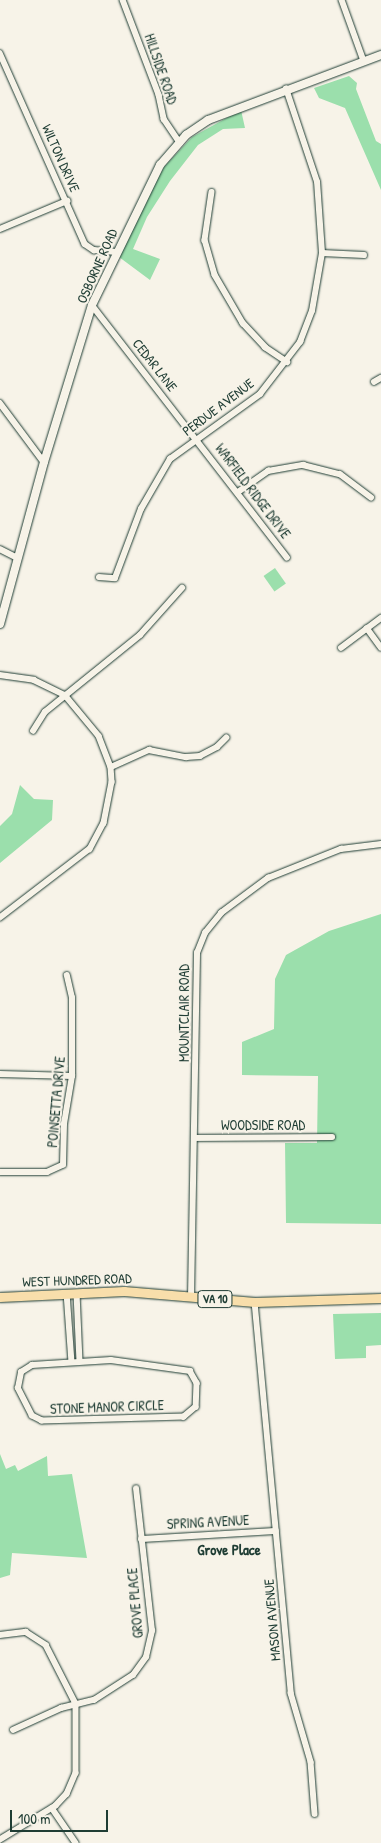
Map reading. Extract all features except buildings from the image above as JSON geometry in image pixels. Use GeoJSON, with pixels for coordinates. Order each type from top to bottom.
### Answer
{"type":"FeatureCollection","features":[{"type":"Feature","properties":{"kind":"main road","name":"WEST HUNDRED ROAD"},"geometry":{"type":"LineString","coordinates":[[0,1297],[124,1290],[191,1298],[255,1302],[364,1297],[381,1298]]}},
{"type":"Feature","properties":{"kind":"main road","name":"WEST HUNDRED ROAD"},"geometry":{"type":"LineString","coordinates":[[364,1297],[381,1294]]}},
{"type":"Feature","properties":{"kind":"street","name":"HILLSIDE ROAD"},"geometry":{"type":"LineString","coordinates":[[123,0],[159,94],[164,119],[180,142]]}},
{"type":"Feature","properties":{"kind":"street"},"geometry":{"type":"LineString","coordinates":[[342,0],[364,61]]}},
{"type":"Feature","properties":{"kind":"street","name":"WILTON DRIVE"},"geometry":{"type":"LineString","coordinates":[[0,53],[85,244],[94,250],[116,252]]}},
{"type":"Feature","properties":{"kind":"street","name":"OSBORNE ROAD"},"geometry":{"type":"LineString","coordinates":[[0,624],[44,462],[92,305],[116,252],[160,165],[180,142],[208,120],[286,89],[381,55]]}},
{"type":"Feature","properties":{"kind":"street","name":"PERDUE AVENUE"},"geometry":{"type":"LineString","coordinates":[[99,577],[115,578],[149,493],[170,459],[260,394],[287,362],[300,342],[312,311],[322,253],[317,182],[286,89]]}},
{"type":"Feature","properties":{"kind":"street"},"geometry":{"type":"LineString","coordinates":[[212,192],[205,240],[214,275],[248,328],[265,347],[287,362]]}},
{"type":"Feature","properties":{"kind":"street"},"geometry":{"type":"LineString","coordinates":[[0,229],[67,201]]}},
{"type":"Feature","properties":{"kind":"street"},"geometry":{"type":"LineString","coordinates":[[322,253],[364,254]]}},
{"type":"Feature","properties":{"kind":"street","name":"CEDAR LANE"},"geometry":{"type":"LineString","coordinates":[[92,305],[198,440]]}},
{"type":"Feature","properties":{"kind":"street"},"geometry":{"type":"LineString","coordinates":[[374,382],[381,378]]}},
{"type":"Feature","properties":{"kind":"street"},"geometry":{"type":"LineString","coordinates":[[0,403],[44,462]]}},
{"type":"Feature","properties":{"kind":"street","name":"WARFIELD RIDGE DRIVE"},"geometry":{"type":"LineString","coordinates":[[198,440],[287,557]]}},
{"type":"Feature","properties":{"kind":"street"},"geometry":{"type":"LineString","coordinates":[[238,492],[268,471],[302,465],[334,471],[356,483],[371,498]]}},
{"type":"Feature","properties":{"kind":"street"},"geometry":{"type":"LineString","coordinates":[[0,549],[18,558]]}},
{"type":"Feature","properties":{"kind":"street"},"geometry":{"type":"LineString","coordinates":[[33,731],[45,712],[140,635],[182,588]]}},
{"type":"Feature","properties":{"kind":"street"},"geometry":{"type":"LineString","coordinates":[[341,648],[381,618]]}},
{"type":"Feature","properties":{"kind":"street"},"geometry":{"type":"LineString","coordinates":[[367,628],[381,647]]}},
{"type":"Feature","properties":{"kind":"street"},"geometry":{"type":"LineString","coordinates":[[0,674],[34,680],[64,695],[99,736],[111,767],[108,810],[90,850],[0,918]]}},
{"type":"Feature","properties":{"kind":"street"},"geometry":{"type":"LineString","coordinates":[[111,767],[149,750],[186,758],[200,756],[217,747],[226,738]]}},
{"type":"Feature","properties":{"kind":"street","name":"MOUNTCLAIR ROAD"},"geometry":{"type":"LineString","coordinates":[[191,1298],[196,953],[205,933],[221,912],[268,878],[341,849],[381,844]]}},
{"type":"Feature","properties":{"kind":"street","name":"POINSETTA DRIVE"},"geometry":{"type":"LineString","coordinates":[[0,1172],[60,1169],[64,1161],[64,1124],[72,1076],[72,998],[67,976]]}},
{"type":"Feature","properties":{"kind":"street"},"geometry":{"type":"LineString","coordinates":[[0,1074],[72,1076]]}},
{"type":"Feature","properties":{"kind":"street","name":"WOODSIDE ROAD"},"geometry":{"type":"LineString","coordinates":[[194,1138],[332,1137]]}},
{"type":"Feature","properties":{"kind":"street"},"geometry":{"type":"LineString","coordinates":[[72,1293],[80,1361]]}},
{"type":"Feature","properties":{"kind":"street"},"geometry":{"type":"LineString","coordinates":[[72,1293],[72,1362]]}},
{"type":"Feature","properties":{"kind":"street","name":"MASON AVENUE"},"geometry":{"type":"LineString","coordinates":[[255,1302],[291,1693],[311,1762],[315,1814]]}},
{"type":"Feature","properties":{"kind":"street","name":"STONE MANOR CIRCLE"},"geometry":{"type":"LineString","coordinates":[[111,1360],[185,1368],[195,1376],[198,1403],[184,1417],[60,1422],[37,1420],[18,1388],[21,1372],[32,1365],[72,1362],[111,1360]]}},
{"type":"Feature","properties":{"kind":"street","name":"GROVE PLACE"},"geometry":{"type":"LineString","coordinates":[[14,1730],[61,1708],[94,1700],[133,1675],[151,1645],[136,1488]]}},
{"type":"Feature","properties":{"kind":"street","name":"SPRING AVENUE"},"geometry":{"type":"LineString","coordinates":[[141,1539],[276,1531]]}},
{"type":"Feature","properties":{"kind":"street"},"geometry":{"type":"LineString","coordinates":[[0,1635],[26,1632],[46,1645],[76,1704],[76,1773],[67,1794],[52,1808],[0,1840]]}},
{"type":"Feature","properties":{"kind":"street"},"geometry":{"type":"LineString","coordinates":[[52,1808],[76,1843]]}},
{"type":"Feature","properties":{"kind":"green space"},"geometry":{"type":"Polygon","coordinates":[[[349,76],[357,83],[356,89],[376,141],[381,144],[381,190],[345,108],[319,98],[314,88],[349,76]]]}},
{"type":"Feature","properties":{"kind":"green space"},"geometry":{"type":"Polygon","coordinates":[[[241,110],[245,128],[223,129],[198,145],[170,181],[147,217],[133,249],[160,259],[150,280],[119,257],[142,207],[164,167],[192,137],[241,110]]]}},
{"type":"Feature","properties":{"kind":"green space"},"geometry":{"type":"Polygon","coordinates":[[[275,568],[286,584],[274,592],[264,576],[275,568]]]}},
{"type":"Feature","properties":{"kind":"green space"},"geometry":{"type":"Polygon","coordinates":[[[20,785],[34,799],[53,800],[52,820],[0,863],[0,826],[12,814],[20,785]]]}},
{"type":"Feature","properties":{"kind":"green space"},"geometry":{"type":"Polygon","coordinates":[[[381,914],[381,1224],[286,1223],[285,1143],[317,1143],[318,1076],[242,1075],[242,1042],[274,1029],[275,979],[286,955],[329,931],[381,914]]]}},
{"type":"Feature","properties":{"kind":"green space"},"geometry":{"type":"Polygon","coordinates":[[[381,1313],[381,1345],[366,1346],[366,1358],[335,1359],[333,1314],[381,1313]]]}},
{"type":"Feature","properties":{"kind":"green space"},"geometry":{"type":"Polygon","coordinates":[[[0,1454],[6,1469],[15,1465],[18,1471],[47,1456],[48,1476],[72,1474],[87,1558],[12,1553],[10,1575],[0,1578],[0,1454]]]}},
{"type":"Feature","properties":{"kind":"district","name":"Grove Place"},"geometry":{"type":"Point","coordinates":[229,1550]}}]}
